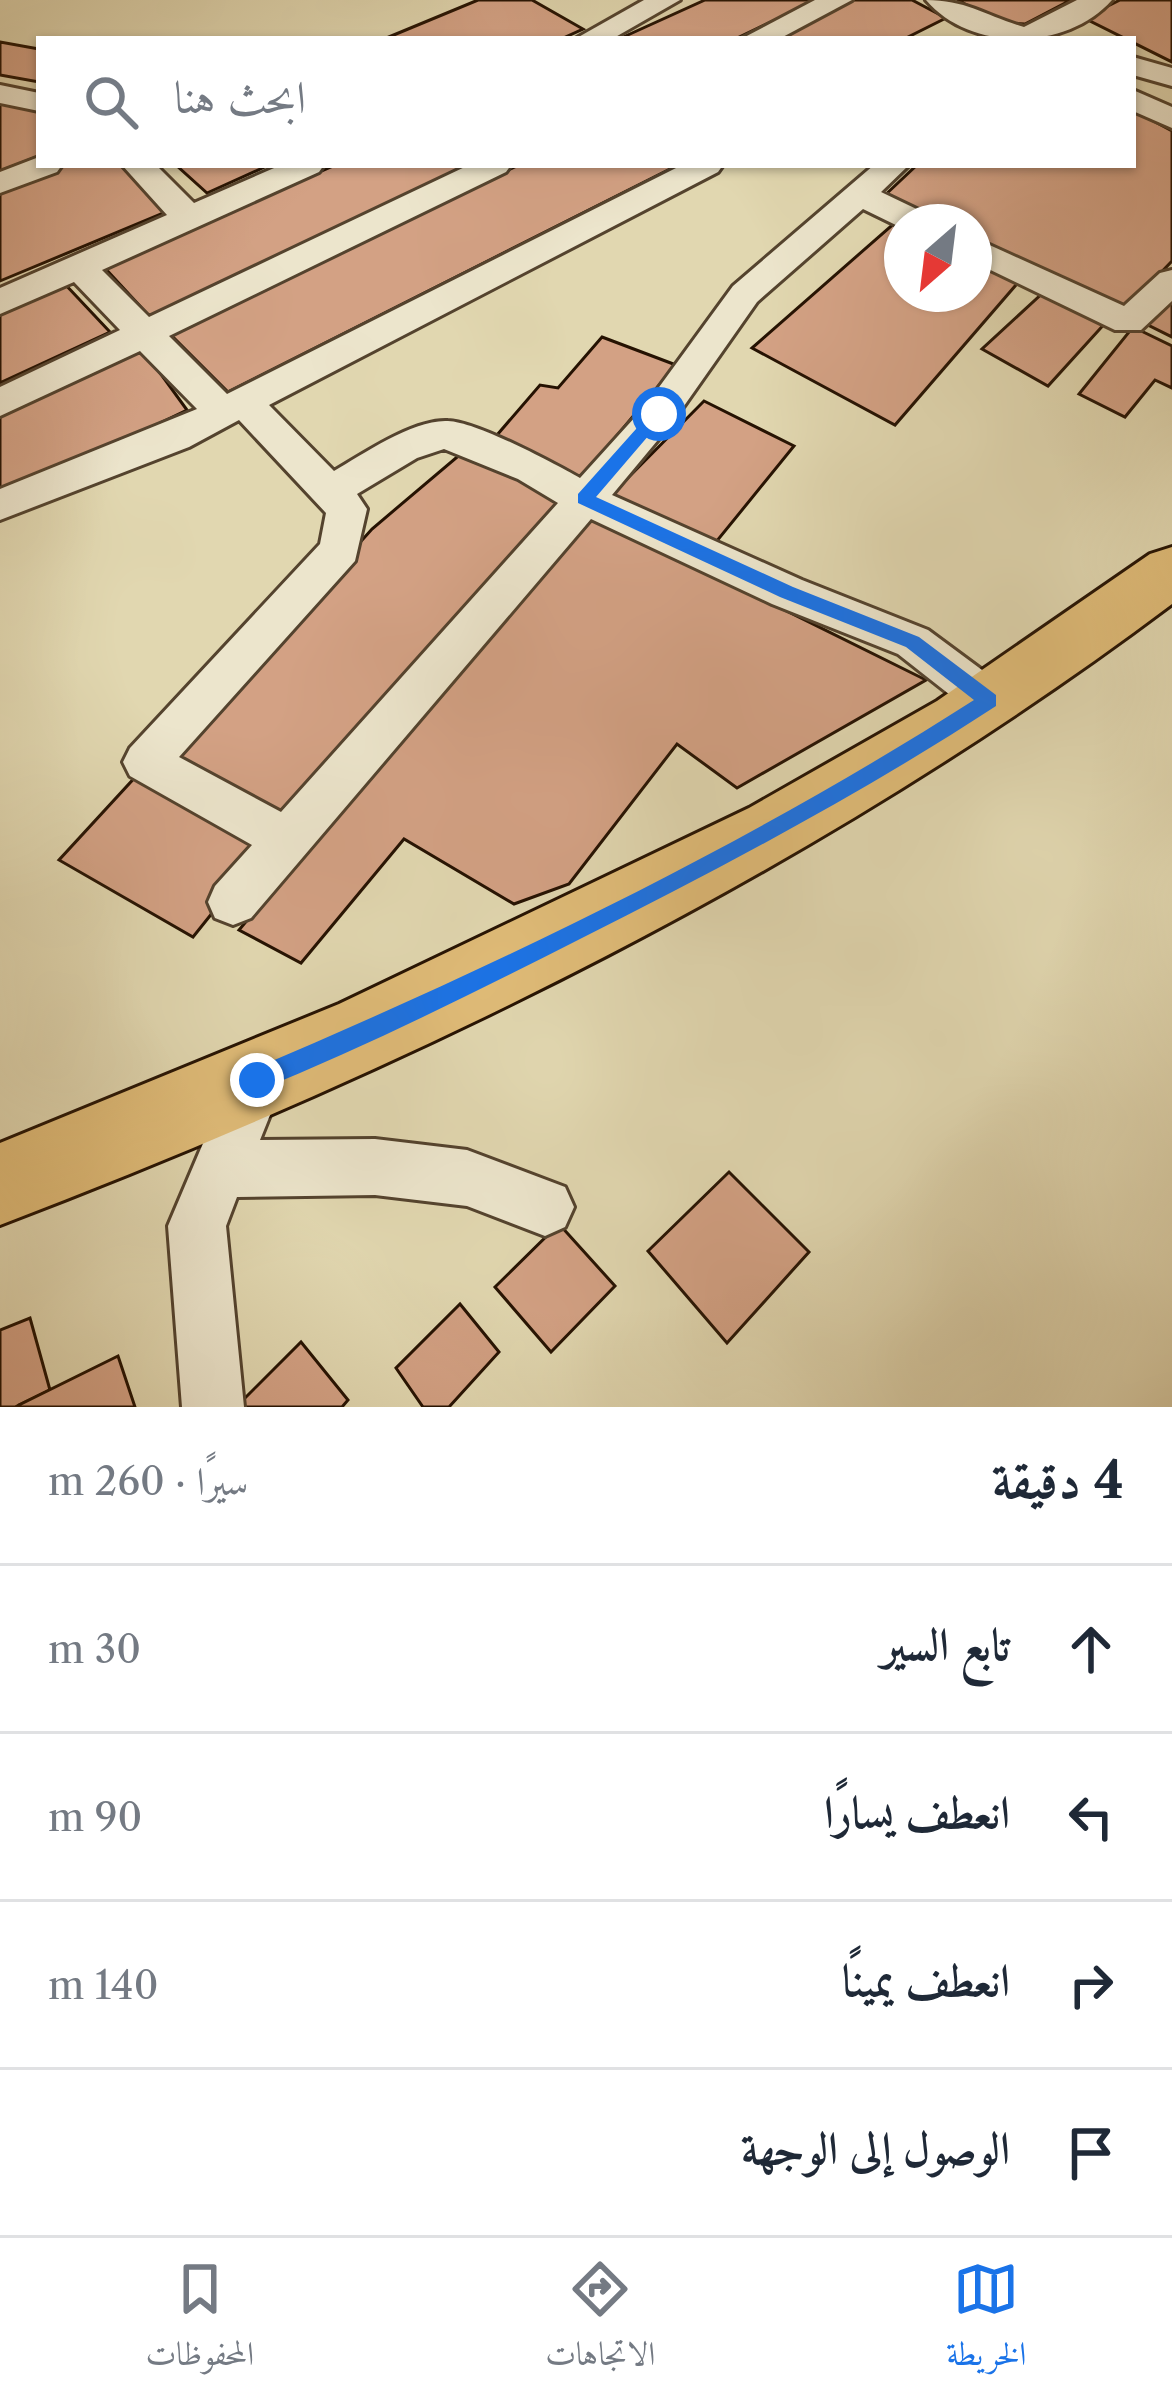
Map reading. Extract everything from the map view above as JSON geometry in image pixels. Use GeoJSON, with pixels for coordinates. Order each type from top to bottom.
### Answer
{"type":"FeatureCollection","features":[{"type":"Feature","properties":{"kind":"main road"},"geometry":{"type":"LineString","coordinates":[[0,1184],[401,1017],[707,865],[886,767],[1172,571]]}},
{"type":"Feature","properties":{"kind":"street"},"geometry":{"type":"LineString","coordinates":[[600,36],[666,0]]}},
{"type":"Feature","properties":{"kind":"street"},"geometry":{"type":"LineString","coordinates":[[762,36],[838,0]]}},
{"type":"Feature","properties":{"kind":"street"},"geometry":{"type":"LineString","coordinates":[[940,0],[979,22],[1023,36]]}},
{"type":"Feature","properties":{"kind":"street"},"geometry":{"type":"LineString","coordinates":[[1033,36],[1099,0]]}},
{"type":"Feature","properties":{"kind":"street"},"geometry":{"type":"LineString","coordinates":[[953,36],[979,22]]}},
{"type":"Feature","properties":{"kind":"street"},"geometry":{"type":"LineString","coordinates":[[1136,67],[1172,77]]}},
{"type":"Feature","properties":{"kind":"street"},"geometry":{"type":"LineString","coordinates":[[0,94],[36,101]]}},
{"type":"Feature","properties":{"kind":"street"},"geometry":{"type":"LineString","coordinates":[[1136,101],[1172,119]]}},
{"type":"Feature","properties":{"kind":"street"},"geometry":{"type":"LineString","coordinates":[[0,183],[38,168]]}},
{"type":"Feature","properties":{"kind":"street"},"geometry":{"type":"LineString","coordinates":[[140,168],[189,218]]}},
{"type":"Feature","properties":{"kind":"street"},"geometry":{"type":"LineString","coordinates":[[0,302],[301,168]]}},
{"type":"Feature","properties":{"kind":"street"},"geometry":{"type":"LineString","coordinates":[[0,403],[489,168]]}},
{"type":"Feature","properties":{"kind":"street"},"geometry":{"type":"LineString","coordinates":[[0,505],[175,437],[701,168]]}},
{"type":"Feature","properties":{"kind":"street"},"geometry":{"type":"LineString","coordinates":[[233,902],[659,414],[745,294],[890,168]]}},
{"type":"Feature","properties":{"kind":"street"},"geometry":{"type":"LineString","coordinates":[[860,195],[884,206]]}},
{"type":"Feature","properties":{"kind":"street"},"geometry":{"type":"LineString","coordinates":[[992,258],[1128,322],[1172,281]]}},
{"type":"Feature","properties":{"kind":"street"},"geometry":{"type":"LineString","coordinates":[[79,267],[347,509],[340,550],[146,762],[286,838]]}},
{"type":"Feature","properties":{"kind":"street"},"geometry":{"type":"LineString","coordinates":[[332,491],[403,448],[446,434],[532,469],[584,499],[787,592],[913,642],[989,700]]}},
{"type":"Feature","properties":{"kind":"street"},"geometry":{"type":"LineString","coordinates":[[213,1407],[196,1226],[257,1080]]}},
{"type":"Feature","properties":{"kind":"street"},"geometry":{"type":"LineString","coordinates":[[219,1169],[398,1170],[466,1178],[545,1207]]}},
{"type":"Feature","properties":{"kind":"building"},"geometry":{"type":"Polygon","coordinates":[[[478,0],[532,0],[583,29],[568,36],[391,36],[478,0]]]}},
{"type":"Feature","properties":{"kind":"building"},"geometry":{"type":"Polygon","coordinates":[[[705,0],[817,0],[741,36],[626,36],[705,0]]]}},
{"type":"Feature","properties":{"kind":"building"},"geometry":{"type":"Polygon","coordinates":[[[852,0],[912,0],[946,18],[910,36],[774,36],[852,0]]]}},
{"type":"Feature","properties":{"kind":"building"},"geometry":{"type":"Polygon","coordinates":[[[957,0],[1071,0],[1025,24],[1002,23],[957,0]]]}},
{"type":"Feature","properties":{"kind":"building"},"geometry":{"type":"Polygon","coordinates":[[[1120,0],[1172,0],[1172,62],[1136,44],[1136,36],[1120,36],[1084,18],[1120,0]]]}},
{"type":"Feature","properties":{"kind":"building"},"geometry":{"type":"Polygon","coordinates":[[[0,42],[36,48],[36,81],[0,75],[0,42]]]}},
{"type":"Feature","properties":{"kind":"building"},"geometry":{"type":"Polygon","coordinates":[[[0,102],[36,110],[36,157],[0,171],[0,102]]]}},
{"type":"Feature","properties":{"kind":"building"},"geometry":{"type":"Polygon","coordinates":[[[1136,112],[1172,131],[1172,261],[1122,313],[992,250],[992,204],[897,204],[883,197],[914,168],[1136,168],[1136,112]]]}},
{"type":"Feature","properties":{"kind":"building"},"geometry":{"type":"Polygon","coordinates":[[[55,168],[124,168],[166,212],[0,281],[0,190],[55,168]]]}},
{"type":"Feature","properties":{"kind":"building"},"geometry":{"type":"Polygon","coordinates":[[[179,168],[262,168],[207,193],[179,168]]]}},
{"type":"Feature","properties":{"kind":"building"},"geometry":{"type":"Polygon","coordinates":[[[328,168],[469,168],[151,318],[103,266],[328,168]]]}},
{"type":"Feature","properties":{"kind":"building"},"geometry":{"type":"Polygon","coordinates":[[[513,168],[672,168],[228,392],[167,331],[513,168]]]}},
{"type":"Feature","properties":{"kind":"building"},"geometry":{"type":"Polygon","coordinates":[[[884,232],[884,312],[992,312],[992,264],[1022,278],[895,425],[752,348],[884,232]]]}},
{"type":"Feature","properties":{"kind":"building"},"geometry":{"type":"Polygon","coordinates":[[[62,281],[110,332],[0,383],[0,308],[62,281]]]}},
{"type":"Feature","properties":{"kind":"building"},"geometry":{"type":"Polygon","coordinates":[[[1046,290],[1108,320],[1048,386],[982,349],[1046,290]]]}},
{"type":"Feature","properties":{"kind":"building"},"geometry":{"type":"Polygon","coordinates":[[[1172,295],[1172,337],[1146,324],[1172,295]]]}},
{"type":"Feature","properties":{"kind":"building"},"geometry":{"type":"Polygon","coordinates":[[[1133,327],[1172,346],[1172,388],[1155,380],[1125,417],[1079,394],[1133,327]]]}},
{"type":"Feature","properties":{"kind":"building"},"geometry":{"type":"Polygon","coordinates":[[[602,337],[676,365],[579,481],[491,442],[540,385],[558,388],[602,337]]]}},
{"type":"Feature","properties":{"kind":"building"},"geometry":{"type":"Polygon","coordinates":[[[142,348],[187,410],[64,469],[0,490],[0,415],[142,348]]]}},
{"type":"Feature","properties":{"kind":"building"},"geometry":{"type":"Polygon","coordinates":[[[704,401],[794,446],[712,547],[608,498],[704,401]]]}},
{"type":"Feature","properties":{"kind":"building"},"geometry":{"type":"Polygon","coordinates":[[[463,452],[567,498],[289,821],[171,753],[372,529],[463,452]]]}},
{"type":"Feature","properties":{"kind":"building"},"geometry":{"type":"Polygon","coordinates":[[[587,512],[926,680],[737,788],[677,744],[569,884],[514,904],[404,839],[301,963],[239,930],[587,512]]]}},
{"type":"Feature","properties":{"kind":"building"},"geometry":{"type":"Polygon","coordinates":[[[140,772],[269,842],[193,937],[59,860],[140,772]]]}},
{"type":"Feature","properties":{"kind":"building"},"geometry":{"type":"Polygon","coordinates":[[[729,1172],[809,1252],[727,1343],[648,1251],[729,1172]]]}},
{"type":"Feature","properties":{"kind":"building"},"geometry":{"type":"Polygon","coordinates":[[[559,1224],[615,1286],[551,1352],[495,1287],[559,1224]]]}},
{"type":"Feature","properties":{"kind":"building"},"geometry":{"type":"Polygon","coordinates":[[[460,1304],[499,1352],[449,1407],[423,1407],[396,1368],[460,1304]]]}},
{"type":"Feature","properties":{"kind":"building"},"geometry":{"type":"Polygon","coordinates":[[[30,1318],[50,1390],[15,1407],[0,1407],[0,1330],[30,1318]]]}},
{"type":"Feature","properties":{"kind":"building"},"geometry":{"type":"Polygon","coordinates":[[[301,1342],[348,1400],[342,1407],[236,1407],[301,1342]]]}},
{"type":"Feature","properties":{"kind":"building"},"geometry":{"type":"Polygon","coordinates":[[[118,1356],[135,1407],[19,1407],[19,1405],[118,1356]]]}},
{"type":"Feature","properties":{"kind":"route"},"geometry":{"type":"LineString","coordinates":[[257,1080],[401,1017],[707,865],[886,767],[989,700],[913,642],[787,592],[584,499],[659,414]]}}]}
